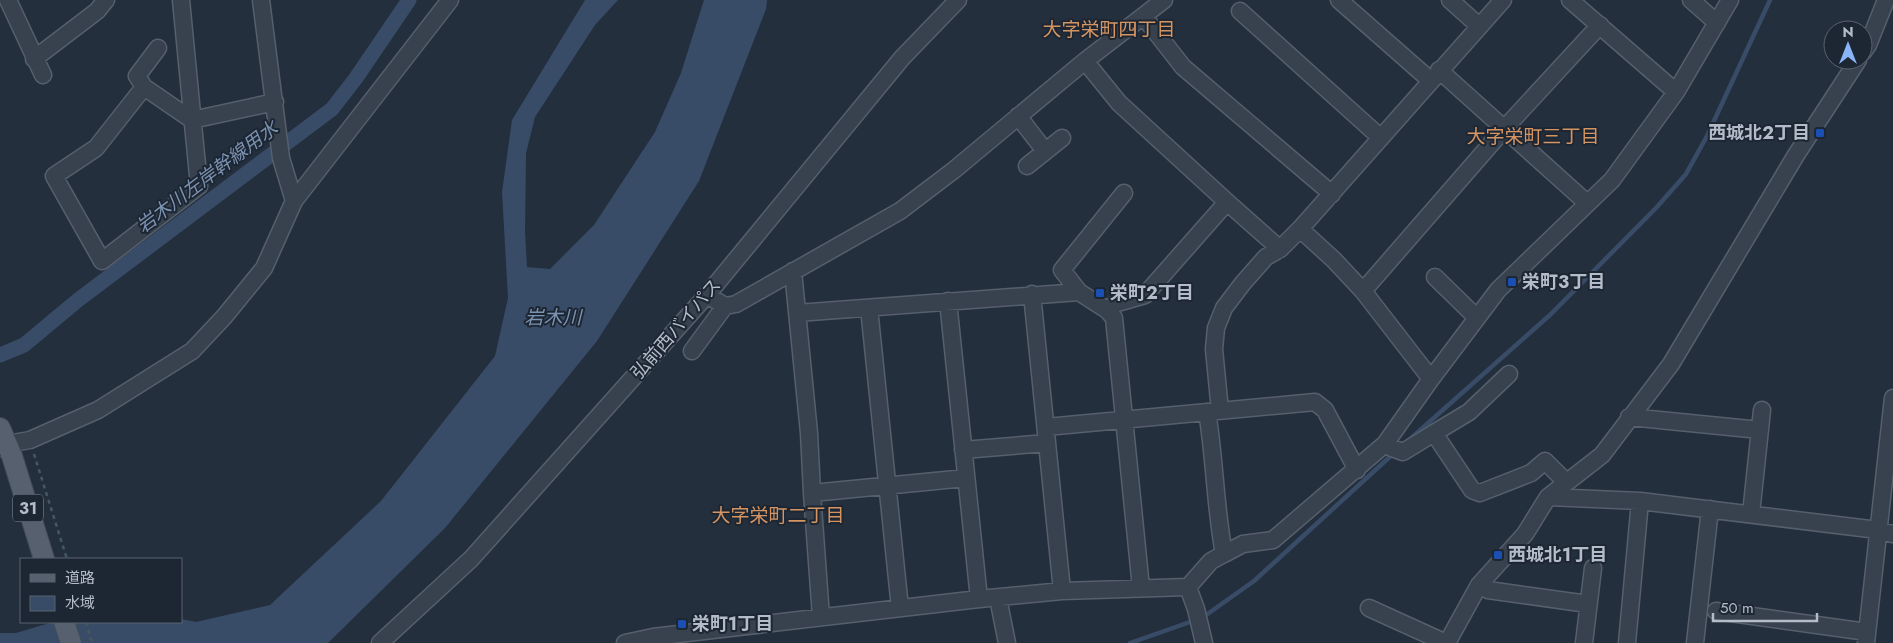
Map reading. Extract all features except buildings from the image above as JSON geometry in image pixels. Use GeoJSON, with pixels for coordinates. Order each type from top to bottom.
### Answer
{"type":"FeatureCollection","features":[{"type":"Feature","properties":{"kind":"main road","name":"31"},"geometry":{"type":"LineString","coordinates":[[5,444],[44,558]]}},
{"type":"Feature","properties":{"kind":"main road"},"geometry":{"type":"LineString","coordinates":[[64,623],[70,643]]}},
{"type":"Feature","properties":{"kind":"street"},"geometry":{"type":"LineString","coordinates":[[8,0],[42,75]]}},
{"type":"Feature","properties":{"kind":"street"},"geometry":{"type":"LineString","coordinates":[[34,59],[97,11],[106,0]]}},
{"type":"Feature","properties":{"kind":"street"},"geometry":{"type":"LineString","coordinates":[[144,87],[96,148],[54,176],[102,261],[199,186],[181,0]]}},
{"type":"Feature","properties":{"kind":"street"},"geometry":{"type":"LineString","coordinates":[[262,0],[280,150],[294,201]]}},
{"type":"Feature","properties":{"kind":"street"},"geometry":{"type":"LineString","coordinates":[[5,444],[30,440],[98,410],[192,351],[224,317],[264,268],[294,201],[450,0]]}},
{"type":"Feature","properties":{"kind":"street","name":"弘前西バイパス"},"geometry":{"type":"LineString","coordinates":[[380,643],[471,559],[707,295],[902,58],[958,0]]}},
{"type":"Feature","properties":{"kind":"street"},"geometry":{"type":"LineString","coordinates":[[707,295],[725,306],[736,304],[900,211],[954,170],[1018,116],[1164,0]]}},
{"type":"Feature","properties":{"kind":"street"},"geometry":{"type":"LineString","coordinates":[[1339,0],[1504,129],[1586,203]]}},
{"type":"Feature","properties":{"kind":"street"},"geometry":{"type":"LineString","coordinates":[[1450,0],[1479,26]]}},
{"type":"Feature","properties":{"kind":"street"},"geometry":{"type":"LineString","coordinates":[[1224,554],[1217,520],[1214,464],[1214,350],[1216,328],[1224,308],[1266,257],[1280,249],[1332,194],[1503,0]]}},
{"type":"Feature","properties":{"kind":"street"},"geometry":{"type":"LineString","coordinates":[[1570,0],[1676,92]]}},
{"type":"Feature","properties":{"kind":"street"},"geometry":{"type":"LineString","coordinates":[[1690,0],[1717,23]]}},
{"type":"Feature","properties":{"kind":"street"},"geometry":{"type":"LineString","coordinates":[[1394,448],[1431,379],[1498,290],[1586,203],[1612,180],[1676,92],[1730,0]]}},
{"type":"Feature","properties":{"kind":"street"},"geometry":{"type":"LineString","coordinates":[[1873,32],[1886,0]]}},
{"type":"Feature","properties":{"kind":"street"},"geometry":{"type":"LineString","coordinates":[[1240,11],[1381,138]]}},
{"type":"Feature","properties":{"kind":"street"},"geometry":{"type":"LineString","coordinates":[[1144,17],[1184,67],[1332,194]]}},
{"type":"Feature","properties":{"kind":"street"},"geometry":{"type":"LineString","coordinates":[[1363,291],[1504,129],[1600,25]]}},
{"type":"Feature","properties":{"kind":"street"},"geometry":{"type":"LineString","coordinates":[[158,48],[137,76],[144,87],[192,120],[275,102]]}},
{"type":"Feature","properties":{"kind":"street"},"geometry":{"type":"LineString","coordinates":[[1086,61],[1119,103],[1280,249]]}},
{"type":"Feature","properties":{"kind":"street"},"geometry":{"type":"LineString","coordinates":[[1369,608],[1447,643],[1479,584],[1525,534],[1548,497],[1602,454],[1671,364],[1796,155],[1851,70]]}},
{"type":"Feature","properties":{"kind":"street"},"geometry":{"type":"LineString","coordinates":[[1018,116],[1045,151]]}},
{"type":"Feature","properties":{"kind":"street"},"geometry":{"type":"LineString","coordinates":[[1026,166],[1062,138]]}},
{"type":"Feature","properties":{"kind":"street"},"geometry":{"type":"LineString","coordinates":[[1124,193],[1062,270],[1079,292],[1107,310],[1114,318],[1140,588]]}},
{"type":"Feature","properties":{"kind":"street"},"geometry":{"type":"LineString","coordinates":[[1107,310],[1117,303],[1145,294],[1227,202]]}},
{"type":"Feature","properties":{"kind":"street"},"geometry":{"type":"LineString","coordinates":[[1300,229],[1334,260],[1363,291],[1431,379]]}},
{"type":"Feature","properties":{"kind":"street"},"geometry":{"type":"LineString","coordinates":[[792,271],[809,433],[821,617]]}},
{"type":"Feature","properties":{"kind":"street"},"geometry":{"type":"LineString","coordinates":[[1435,278],[1477,318]]}},
{"type":"Feature","properties":{"kind":"street"},"geometry":{"type":"LineString","coordinates":[[797,313],[1079,292]]}},
{"type":"Feature","properties":{"kind":"street"},"geometry":{"type":"LineString","coordinates":[[1032,294],[1062,591]]}},
{"type":"Feature","properties":{"kind":"street"},"geometry":{"type":"LineString","coordinates":[[948,301],[979,599]]}},
{"type":"Feature","properties":{"kind":"street"},"geometry":{"type":"LineString","coordinates":[[692,351],[725,306]]}},
{"type":"Feature","properties":{"kind":"street"},"geometry":{"type":"LineString","coordinates":[[869,308],[900,608]]}},
{"type":"Feature","properties":{"kind":"street"},"geometry":{"type":"LineString","coordinates":[[625,643],[653,637],[979,599],[1062,591],[1188,587],[1211,561],[1243,544],[1273,540],[1357,470],[1394,448],[1434,433],[1468,412],[1510,374]]}},
{"type":"Feature","properties":{"kind":"street"},"geometry":{"type":"LineString","coordinates":[[1716,611],[1867,637],[1886,532],[1881,510],[1893,398]]}},
{"type":"Feature","properties":{"kind":"street"},"geometry":{"type":"LineString","coordinates":[[1046,427],[1315,402],[1325,410],[1357,470]]}},
{"type":"Feature","properties":{"kind":"street"},"geometry":{"type":"LineString","coordinates":[[1751,514],[1762,410]]}},
{"type":"Feature","properties":{"kind":"street"},"geometry":{"type":"LineString","coordinates":[[1629,417],[1760,430]]}},
{"type":"Feature","properties":{"kind":"street"},"geometry":{"type":"LineString","coordinates":[[1434,433],[1472,490],[1480,493],[1531,472],[1545,460],[1566,482]]}},
{"type":"Feature","properties":{"kind":"street"},"geometry":{"type":"LineString","coordinates":[[963,450],[1048,443]]}},
{"type":"Feature","properties":{"kind":"street"},"geometry":{"type":"LineString","coordinates":[[812,493],[966,478]]}},
{"type":"Feature","properties":{"kind":"street"},"geometry":{"type":"LineString","coordinates":[[1881,510],[1893,495]]}},
{"type":"Feature","properties":{"kind":"street"},"geometry":{"type":"LineString","coordinates":[[1548,497],[1640,501],[1886,532]]}},
{"type":"Feature","properties":{"kind":"street"},"geometry":{"type":"LineString","coordinates":[[1627,643],[1640,501]]}},
{"type":"Feature","properties":{"kind":"street"},"geometry":{"type":"LineString","coordinates":[[1695,643],[1710,509]]}},
{"type":"Feature","properties":{"kind":"street"},"geometry":{"type":"LineString","coordinates":[[1584,643],[1592,568]]}},
{"type":"Feature","properties":{"kind":"street"},"geometry":{"type":"LineString","coordinates":[[1479,584],[1488,590],[1588,604]]}},
{"type":"Feature","properties":{"kind":"street"},"geometry":{"type":"LineString","coordinates":[[1188,587],[1196,609],[1204,643]]}},
{"type":"Feature","properties":{"kind":"street"},"geometry":{"type":"LineString","coordinates":[[998,598],[1007,643]]}},
{"type":"Feature","properties":{"kind":"path"},"geometry":{"type":"LineString","coordinates":[[33,450],[67,558]]}},
{"type":"Feature","properties":{"kind":"path"},"geometry":{"type":"LineString","coordinates":[[86,623],[92,643]]}},
{"type":"Feature","properties":{"kind":"water","name":"岩木川"},"geometry":{"type":"Polygon","coordinates":[[[585,0],[618,0],[595,25],[535,117],[526,153],[525,232],[527,267],[550,269],[594,225],[655,132],[681,73],[704,0],[767,0],[766,9],[699,181],[597,341],[445,528],[328,643],[0,643],[0,633],[16,633],[50,623],[182,623],[182,619],[196,622],[270,605],[381,501],[495,356],[508,298],[502,192],[512,120],[585,0]]]}},
{"type":"Feature","properties":{"kind":"waterway","name":"岩木川左岸幹線用水"},"geometry":{"type":"LineString","coordinates":[[0,355],[24,345],[78,300],[332,109],[356,78],[409,0]]}},
{"type":"Feature","properties":{"kind":"waterway"},"geometry":{"type":"LineString","coordinates":[[1409,440],[1551,314],[1656,208],[1686,174],[1707,136],[1770,0]]}},
{"type":"Feature","properties":{"kind":"waterway"},"geometry":{"type":"LineString","coordinates":[[1206,615],[1254,581],[1394,453]]}},
{"type":"Feature","properties":{"kind":"waterway"},"geometry":{"type":"LineString","coordinates":[[1130,643],[1190,622]]}},
{"type":"Feature","properties":{"kind":"place","name":"西城北2丁目"},"geometry":{"type":"Point","coordinates":[1820,133]}},
{"type":"Feature","properties":{"kind":"place","name":"栄町3丁目"},"geometry":{"type":"Point","coordinates":[1512,282]}},
{"type":"Feature","properties":{"kind":"place","name":"栄町2丁目"},"geometry":{"type":"Point","coordinates":[1100,293]}},
{"type":"Feature","properties":{"kind":"place","name":"西城北1丁目"},"geometry":{"type":"Point","coordinates":[1498,555]}},
{"type":"Feature","properties":{"kind":"place","name":"栄町1丁目"},"geometry":{"type":"Point","coordinates":[682,624]}},
{"type":"Feature","properties":{"kind":"district","name":"大字栄町四丁目"},"geometry":{"type":"Point","coordinates":[1109,29]}},
{"type":"Feature","properties":{"kind":"district","name":"大字栄町三丁目"},"geometry":{"type":"Point","coordinates":[1533,136]}},
{"type":"Feature","properties":{"kind":"district","name":"大字栄町二丁目"},"geometry":{"type":"Point","coordinates":[778,515]}}]}
